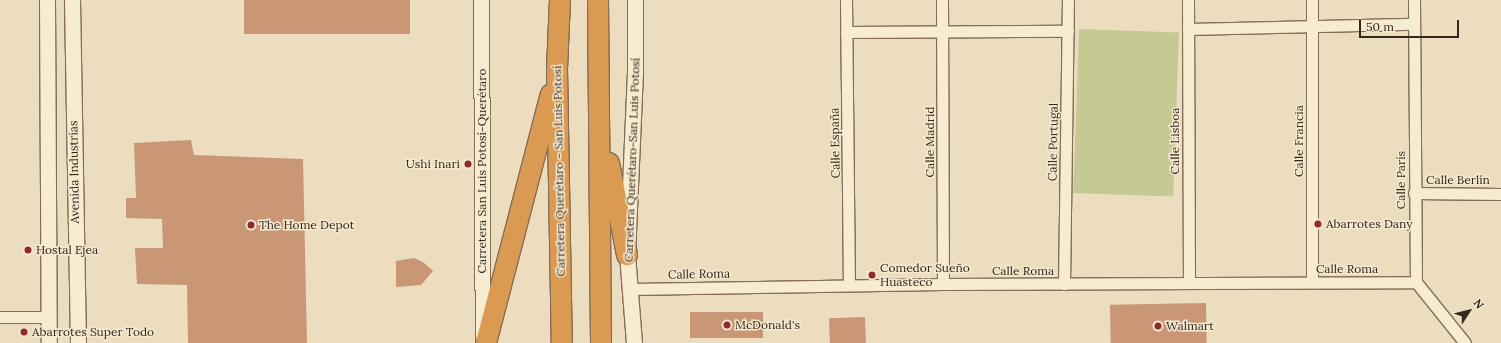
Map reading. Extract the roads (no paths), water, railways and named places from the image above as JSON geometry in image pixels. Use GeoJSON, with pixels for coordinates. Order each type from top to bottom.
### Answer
{"type":"FeatureCollection","features":[{"type":"Feature","properties":{"kind":"highway","name":"Carretera Querétaro - San Luis Potosí"},"geometry":{"type":"LineString","coordinates":[[560,0],[557,69],[562,343]]}},
{"type":"Feature","properties":{"kind":"highway"},"geometry":{"type":"LineString","coordinates":[[598,0],[601,343]]}},
{"type":"Feature","properties":{"kind":"highway"},"geometry":{"type":"LineString","coordinates":[[485,343],[557,69]]}},
{"type":"Feature","properties":{"kind":"highway"},"geometry":{"type":"LineString","coordinates":[[599,117],[628,255]]}},
{"type":"Feature","properties":{"kind":"main road"},"geometry":{"type":"LineString","coordinates":[[47,0],[49,343]]}},
{"type":"Feature","properties":{"kind":"main road","name":"Avenida Industrias"},"geometry":{"type":"LineString","coordinates":[[72,0],[78,343]]}},
{"type":"Feature","properties":{"kind":"main road","name":"Carretera San Luis Potosí-Querétaro"},"geometry":{"type":"LineString","coordinates":[[481,0],[485,343]]}},
{"type":"Feature","properties":{"kind":"main road","name":"Carretera Querétaro-San Luis Potosí"},"geometry":{"type":"LineString","coordinates":[[634,343],[628,255],[635,72],[635,0]]}},
{"type":"Feature","properties":{"kind":"street","name":"Calle España"},"geometry":{"type":"LineString","coordinates":[[846,0],[849,285]]}},
{"type":"Feature","properties":{"kind":"street","name":"Calle Madrid"},"geometry":{"type":"LineString","coordinates":[[942,0],[943,284]]}},
{"type":"Feature","properties":{"kind":"street","name":"Calle Portugal"},"geometry":{"type":"LineString","coordinates":[[1064,284],[1068,0]]}},
{"type":"Feature","properties":{"kind":"street","name":"Calle Lisboa"},"geometry":{"type":"LineString","coordinates":[[1188,0],[1189,282]]}},
{"type":"Feature","properties":{"kind":"street","name":"Calle Francia"},"geometry":{"type":"LineString","coordinates":[[1312,0],[1312,281]]}},
{"type":"Feature","properties":{"kind":"street","name":"Calle París"},"geometry":{"type":"LineString","coordinates":[[1414,0],[1414,193],[1416,282]]}},
{"type":"Feature","properties":{"kind":"street"},"geometry":{"type":"LineString","coordinates":[[1188,29],[1312,28],[1414,24]]}},
{"type":"Feature","properties":{"kind":"street"},"geometry":{"type":"LineString","coordinates":[[846,32],[943,33],[1068,31]]}},
{"type":"Feature","properties":{"kind":"street","name":"Calle Berlín"},"geometry":{"type":"LineString","coordinates":[[1414,193],[1501,194]]}},
{"type":"Feature","properties":{"kind":"street","name":"Calle Roma"},"geometry":{"type":"LineString","coordinates":[[631,289],[943,284],[1312,281],[1416,282]]}},
{"type":"Feature","properties":{"kind":"street"},"geometry":{"type":"LineString","coordinates":[[1416,282],[1465,343]]}},
{"type":"Feature","properties":{"kind":"street"},"geometry":{"type":"LineString","coordinates":[[0,317],[48,317]]}},
{"type":"Feature","properties":{"kind":"place","name":"Ushi Inari"},"geometry":{"type":"Point","coordinates":[468,164]}},
{"type":"Feature","properties":{"kind":"place","name":"Abarrotes Dany"},"geometry":{"type":"Point","coordinates":[1318,224]}},
{"type":"Feature","properties":{"kind":"place","name":"The Home Depot"},"geometry":{"type":"Point","coordinates":[251,225]}},
{"type":"Feature","properties":{"kind":"place","name":"Hostal Ejea"},"geometry":{"type":"Point","coordinates":[28,250]}},
{"type":"Feature","properties":{"kind":"place","name":"Comedor Sueño Huasteco"},"geometry":{"type":"Point","coordinates":[872,275]}},
{"type":"Feature","properties":{"kind":"place","name":"McDonald's"},"geometry":{"type":"Point","coordinates":[727,325]}},
{"type":"Feature","properties":{"kind":"place","name":"Walmart"},"geometry":{"type":"Point","coordinates":[1158,326]}},
{"type":"Feature","properties":{"kind":"place","name":"Abarrotes Super Todo"},"geometry":{"type":"Point","coordinates":[24,332]}}]}
